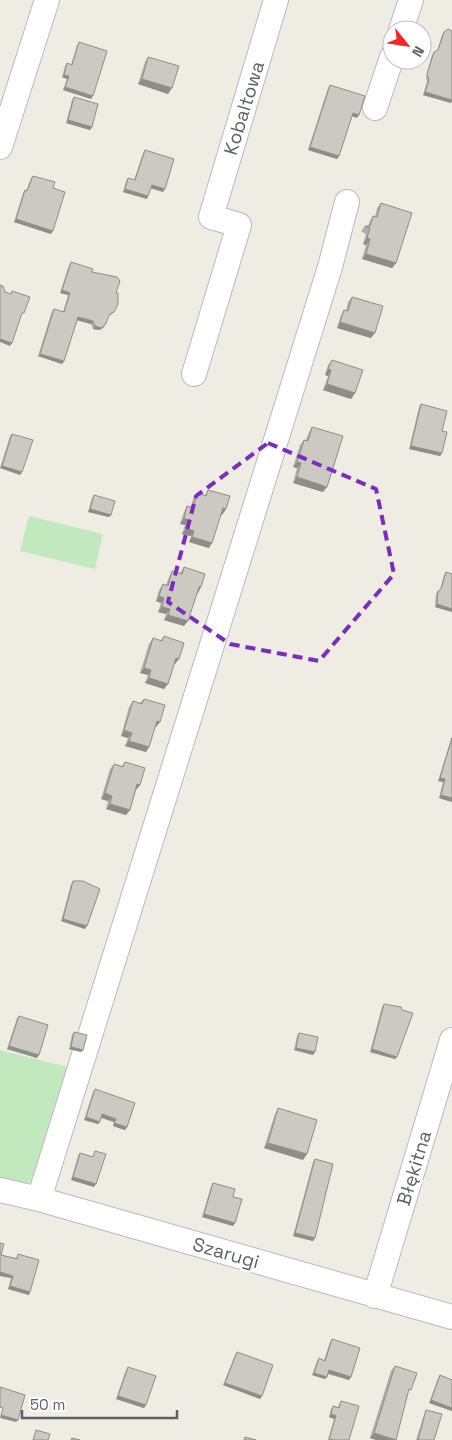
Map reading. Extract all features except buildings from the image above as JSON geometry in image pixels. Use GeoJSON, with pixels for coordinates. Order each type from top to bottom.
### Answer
{"type":"FeatureCollection","features":[{"type":"Feature","properties":{"kind":"street"},"geometry":{"type":"LineString","coordinates":[[0,147],[47,0]]}},
{"type":"Feature","properties":{"kind":"street","name":"Kobaltowa"},"geometry":{"type":"LineString","coordinates":[[194,374],[238,225],[211,217],[276,0]]}},
{"type":"Feature","properties":{"kind":"street"},"geometry":{"type":"LineString","coordinates":[[404,20],[410,0]]}},
{"type":"Feature","properties":{"kind":"street"},"geometry":{"type":"LineString","coordinates":[[375,108],[388,70]]}},
{"type":"Feature","properties":{"kind":"street"},"geometry":{"type":"LineString","coordinates":[[39,1199],[330,267],[347,202]]}},
{"type":"Feature","properties":{"kind":"street","name":"Błękitna"},"geometry":{"type":"LineString","coordinates":[[375,1296],[452,1040]]}},
{"type":"Feature","properties":{"kind":"street","name":"Szarugi"},"geometry":{"type":"LineString","coordinates":[[0,1190],[39,1199],[375,1296],[452,1316]]}},
{"type":"Feature","properties":{"kind":"highlighted area"},"geometry":{"type":"Polygon","coordinates":[[[268,443],[376,489],[394,574],[319,661],[230,644],[168,602],[196,496],[268,443]]]}},
{"type":"Feature","properties":{"kind":"green space"},"geometry":{"type":"Polygon","coordinates":[[[29,516],[103,534],[95,569],[20,551],[29,516]]]}},
{"type":"Feature","properties":{"kind":"green space"},"geometry":{"type":"Polygon","coordinates":[[[0,1050],[76,1069],[42,1176],[21,1186],[0,1180],[0,1050]]]}}]}
